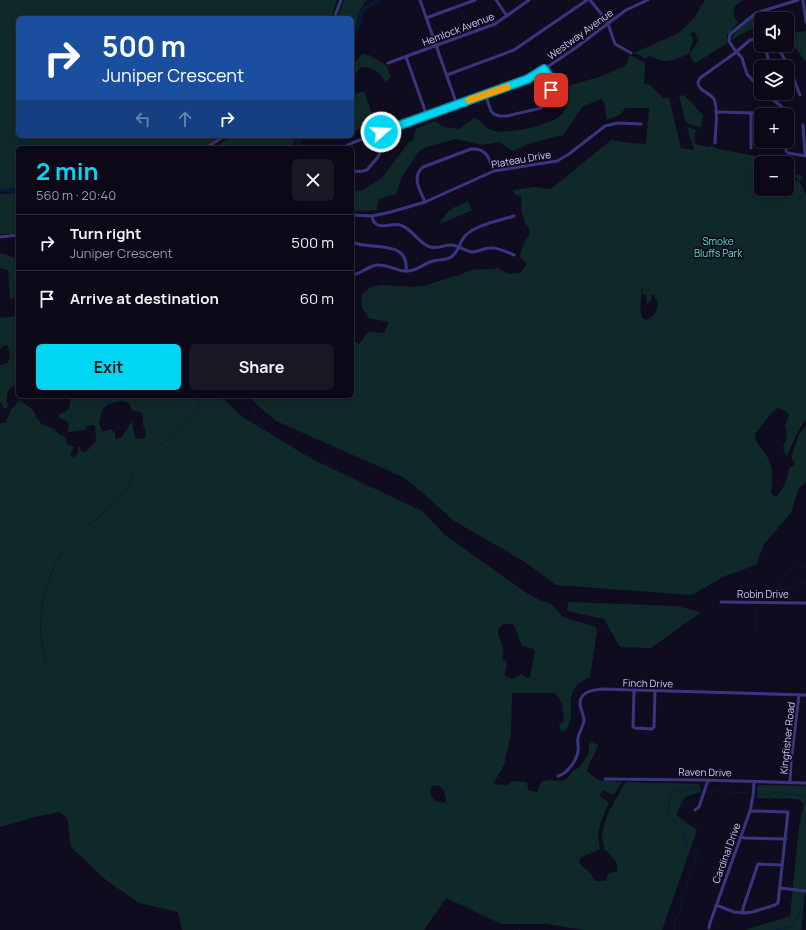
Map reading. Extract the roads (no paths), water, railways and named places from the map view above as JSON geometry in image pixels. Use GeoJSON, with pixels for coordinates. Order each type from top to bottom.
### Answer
{"type":"FeatureCollection","features":[{"type":"Feature","properties":{"kind":"street"},"geometry":{"type":"LineString","coordinates":[[335,16],[341,0]]}},
{"type":"Feature","properties":{"kind":"street"},"geometry":{"type":"LineString","coordinates":[[420,0],[457,105]]}},
{"type":"Feature","properties":{"kind":"street"},"geometry":{"type":"LineString","coordinates":[[426,18],[475,0]]}},
{"type":"Feature","properties":{"kind":"street"},"geometry":{"type":"LineString","coordinates":[[496,0],[507,16]]}},
{"type":"Feature","properties":{"kind":"street","name":"Hemlock Avenue"},"geometry":{"type":"LineString","coordinates":[[388,64],[495,24],[529,0]]}},
{"type":"Feature","properties":{"kind":"street"},"geometry":{"type":"LineString","coordinates":[[447,75],[514,50],[588,0],[608,24],[615,44],[631,53]]}},
{"type":"Feature","properties":{"kind":"street","name":"Westway Avenue"},"geometry":{"type":"LineString","coordinates":[[345,146],[352,142],[528,79],[626,10],[648,0]]}},
{"type":"Feature","properties":{"kind":"street"},"geometry":{"type":"LineString","coordinates":[[754,82],[747,74],[742,58],[732,47],[729,38],[731,33],[756,13],[798,0]]}},
{"type":"Feature","properties":{"kind":"street"},"geometry":{"type":"LineString","coordinates":[[803,0],[806,22]]}},
{"type":"Feature","properties":{"kind":"street"},"geometry":{"type":"LineString","coordinates":[[715,143],[716,112],[714,100],[700,88],[698,82],[750,40],[754,39]]}},
{"type":"Feature","properties":{"kind":"street"},"geometry":{"type":"LineString","coordinates":[[781,52],[792,74],[800,95]]}},
{"type":"Feature","properties":{"kind":"street"},"geometry":{"type":"LineString","coordinates":[[406,57],[427,116]]}},
{"type":"Feature","properties":{"kind":"street"},"geometry":{"type":"LineString","coordinates":[[485,94],[491,111],[499,116],[506,116],[542,108],[548,101],[552,86],[544,69]]}},
{"type":"Feature","properties":{"kind":"street"},"geometry":{"type":"LineString","coordinates":[[774,100],[783,108]]}},
{"type":"Feature","properties":{"kind":"street"},"geometry":{"type":"LineString","coordinates":[[716,112],[754,113]]}},
{"type":"Feature","properties":{"kind":"street"},"geometry":{"type":"LineString","coordinates":[[751,113],[751,148]]}},
{"type":"Feature","properties":{"kind":"street","name":"Plateau Drive"},"geometry":{"type":"LineString","coordinates":[[354,215],[372,216],[425,202],[494,171],[557,161],[570,154],[605,126],[618,123],[641,124]]}},
{"type":"Feature","properties":{"kind":"street"},"geometry":{"type":"LineString","coordinates":[[786,148],[786,152],[790,154],[806,155],[803,125]]}},
{"type":"Feature","properties":{"kind":"street"},"geometry":{"type":"LineString","coordinates":[[354,172],[367,170],[378,157],[383,145],[381,132]]}},
{"type":"Feature","properties":{"kind":"street"},"geometry":{"type":"LineString","coordinates":[[208,146],[222,138]]}},
{"type":"Feature","properties":{"kind":"street"},"geometry":{"type":"LineString","coordinates":[[425,202],[416,180],[419,170],[423,167],[471,149],[476,149],[487,154],[494,171]]}},
{"type":"Feature","properties":{"kind":"street"},"geometry":{"type":"LineString","coordinates":[[372,216],[373,221],[379,225],[395,225],[406,228],[429,246],[439,248],[452,245],[472,252],[495,248],[514,255]]}},
{"type":"Feature","properties":{"kind":"street"},"geometry":{"type":"LineString","coordinates":[[354,275],[359,274],[372,266],[386,265],[406,271],[419,268],[434,260],[450,258],[456,253],[463,238],[472,230],[514,216]]}},
{"type":"Feature","properties":{"kind":"street"},"geometry":{"type":"LineString","coordinates":[[0,237],[16,235]]}},
{"type":"Feature","properties":{"kind":"street"},"geometry":{"type":"LineString","coordinates":[[354,242],[391,248],[398,251],[405,258],[406,271]]}},
{"type":"Feature","properties":{"kind":"street","name":"Robin Drive"},"geometry":{"type":"LineString","coordinates":[[721,602],[806,603]]}},
{"type":"Feature","properties":{"kind":"street","name":"Finch Drive"},"geometry":{"type":"LineString","coordinates":[[558,776],[566,772],[578,754],[578,739],[583,723],[580,702],[584,695],[589,691],[806,695]]}},
{"type":"Feature","properties":{"kind":"street"},"geometry":{"type":"LineString","coordinates":[[634,691],[633,726],[635,728],[652,729],[654,728],[654,691]]}},
{"type":"Feature","properties":{"kind":"street","name":"Kingfisher Road"},"geometry":{"type":"LineString","coordinates":[[790,783],[799,695]]}},
{"type":"Feature","properties":{"kind":"street","name":"Raven Drive"},"geometry":{"type":"LineString","coordinates":[[605,779],[708,780],[806,784]]}},
{"type":"Feature","properties":{"kind":"street"},"geometry":{"type":"LineString","coordinates":[[695,810],[699,806],[708,780]]}},
{"type":"Feature","properties":{"kind":"street","name":"Cardinal Drive"},"geometry":{"type":"LineString","coordinates":[[709,928],[750,811],[753,800],[754,782]]}},
{"type":"Feature","properties":{"kind":"street"},"geometry":{"type":"LineString","coordinates":[[716,905],[734,912],[743,913],[752,912],[776,904],[778,901],[788,812],[750,811]]}},
{"type":"Feature","properties":{"kind":"street"},"geometry":{"type":"LineString","coordinates":[[740,837],[786,839]]}},
{"type":"Feature","properties":{"kind":"street"},"geometry":{"type":"LineString","coordinates":[[743,913],[743,908],[758,864],[782,865]]}},
{"type":"Feature","properties":{"kind":"street"},"geometry":{"type":"LineString","coordinates":[[780,888],[806,890]]}},
{"type":"Feature","properties":{"kind":"waterway"},"geometry":{"type":"LineString","coordinates":[[354,34],[359,26],[361,14],[365,8],[375,3],[377,0]]}},
{"type":"Feature","properties":{"kind":"waterway"},"geometry":{"type":"LineString","coordinates":[[296,146],[301,138]]}},
{"type":"Feature","properties":{"kind":"waterway"},"geometry":{"type":"LineString","coordinates":[[0,191],[16,190]]}},
{"type":"Feature","properties":{"kind":"waterway"},"geometry":{"type":"LineString","coordinates":[[46,665],[41,635],[42,611],[48,584],[58,559],[72,540],[124,493],[139,465],[150,453],[173,434],[194,412],[199,405],[200,398]]}},
{"type":"Feature","properties":{"kind":"waterway"},"geometry":{"type":"LineString","coordinates":[[245,398],[254,409],[267,441]]}},
{"type":"Feature","properties":{"kind":"waterway"},"geometry":{"type":"LineString","coordinates":[[777,589],[783,577],[790,569],[806,565]]}},
{"type":"Feature","properties":{"kind":"waterway"},"geometry":{"type":"LineString","coordinates":[[738,595],[771,597],[776,590],[789,588],[793,584],[802,584],[806,582]]}},
{"type":"Feature","properties":{"kind":"waterway"},"geometry":{"type":"LineString","coordinates":[[755,630],[757,621],[757,604]]}},
{"type":"Feature","properties":{"kind":"waterway"},"geometry":{"type":"LineString","coordinates":[[688,848],[681,830],[667,812],[672,790],[682,792],[693,787],[702,790]]}},
{"type":"Feature","properties":{"kind":"waterway"},"geometry":{"type":"LineString","coordinates":[[708,793],[716,790],[723,793],[728,790],[733,793],[751,792]]}},
{"type":"Feature","properties":{"kind":"waterway"},"geometry":{"type":"LineString","coordinates":[[759,794],[769,795],[777,792],[788,795],[793,793],[801,796],[806,795]]}},
{"type":"Feature","properties":{"kind":"waterway"},"geometry":{"type":"LineString","coordinates":[[675,930],[674,922],[681,910],[682,892],[687,885],[698,852],[693,849]]}},
{"type":"Feature","properties":{"kind":"waterway"},"geometry":{"type":"LineString","coordinates":[[776,930],[791,927],[800,912]]}},
{"type":"Feature","properties":{"kind":"park label","name":"Smoke Bluffs Park"},"geometry":{"type":"Point","coordinates":[718,246]}}]}
